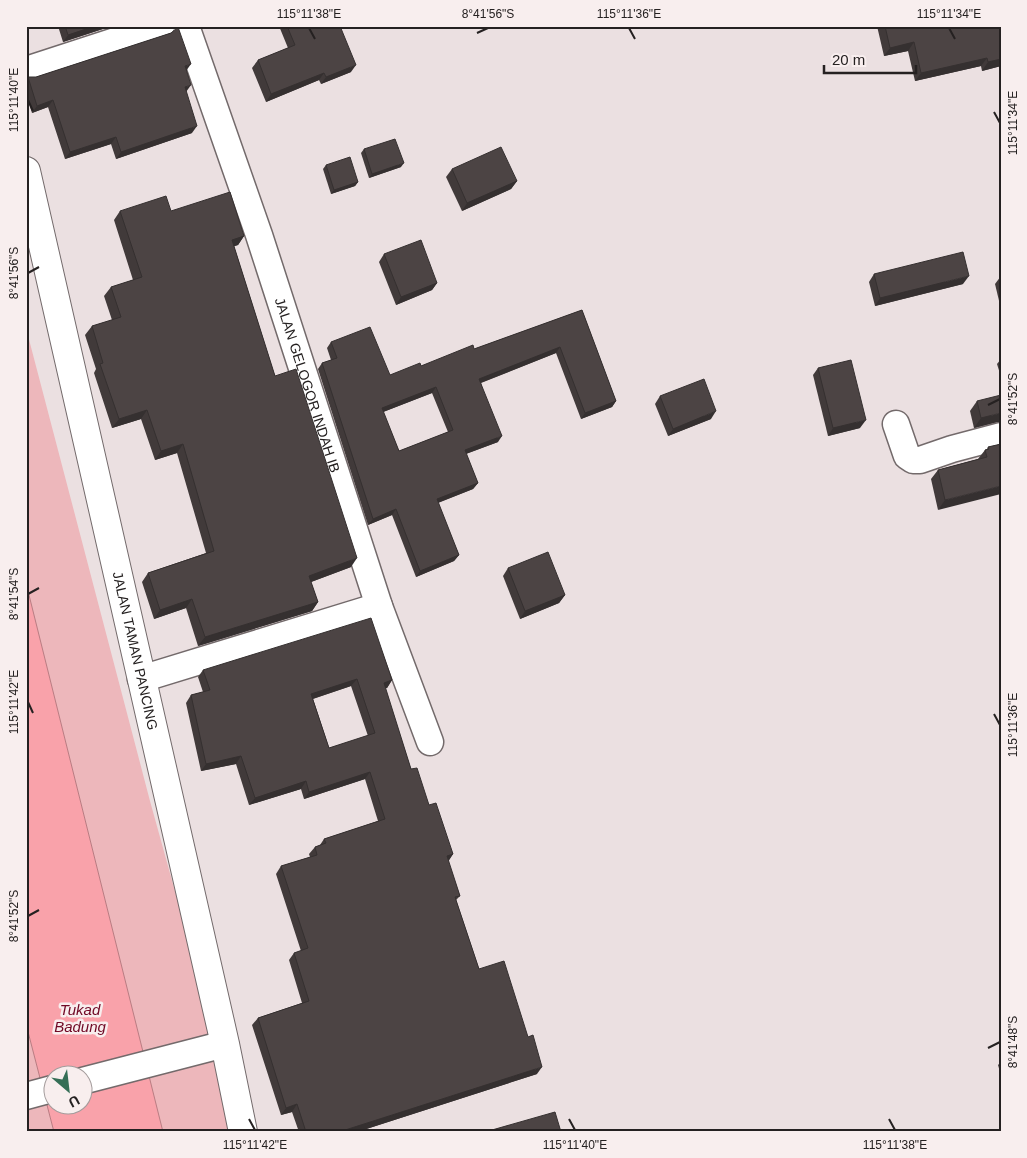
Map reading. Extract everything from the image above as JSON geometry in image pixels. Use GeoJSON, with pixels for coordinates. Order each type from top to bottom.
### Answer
{"type":"FeatureCollection","features":[{"type":"Feature","properties":{"kind":"street"},"geometry":{"type":"LineString","coordinates":[[26,70],[161,26]]}},
{"type":"Feature","properties":{"kind":"street","name":"JALAN GELOGOR INDAH IB"},"geometry":{"type":"LineString","coordinates":[[186,26],[292,336],[380,606],[430,742]]}},
{"type":"Feature","properties":{"kind":"street","name":"JALAN TAMAN PANCING"},"geometry":{"type":"LineString","coordinates":[[26,171],[141,679],[212,1048],[243,1132]]}},
{"type":"Feature","properties":{"kind":"street"},"geometry":{"type":"LineString","coordinates":[[896,424],[907,456],[913,460],[920,460],[1001,436]]}},
{"type":"Feature","properties":{"kind":"street"},"geometry":{"type":"LineString","coordinates":[[141,679],[380,606]]}},
{"type":"Feature","properties":{"kind":"street"},"geometry":{"type":"LineString","coordinates":[[92,1078],[212,1048]]}},
{"type":"Feature","properties":{"kind":"shaded area"},"geometry":{"type":"Polygon","coordinates":[[[26,328],[150,801],[212,1025],[230,1132],[163,1132],[26,583],[26,328]]]}},
{"type":"Feature","properties":{"kind":"shaded area"},"geometry":{"type":"Polygon","coordinates":[[[26,1024],[42,1086],[42,1116],[50,1116],[54,1132],[26,1132],[26,1024]]]}},
{"type":"Feature","properties":{"kind":"water","name":"Tukad Badung"},"geometry":{"type":"Polygon","coordinates":[[[26,583],[163,1132],[54,1132],[50,1116],[92,1116],[92,1066],[42,1066],[42,1086],[26,1024],[26,583]]]}},
{"type":"Feature","properties":{"kind":"building"},"geometry":{"type":"Polygon","coordinates":[[[65,26],[95,26],[68,35],[65,26]]]}},
{"type":"Feature","properties":{"kind":"building"},"geometry":{"type":"Polygon","coordinates":[[[287,26],[340,26],[356,65],[326,77],[324,73],[271,94],[258,60],[295,45],[287,26]]]}},
{"type":"Feature","properties":{"kind":"building"},"geometry":{"type":"Polygon","coordinates":[[[885,26],[1001,26],[1001,59],[988,62],[987,58],[921,73],[914,42],[890,48],[885,26]]]}},
{"type":"Feature","properties":{"kind":"building"},"geometry":{"type":"Polygon","coordinates":[[[178,27],[191,64],[185,66],[191,85],[185,87],[197,126],[121,152],[116,137],[70,152],[53,100],[37,106],[28,77],[36,77],[171,33],[178,27]]]}},
{"type":"Feature","properties":{"kind":"building"},"geometry":{"type":"Polygon","coordinates":[[[395,139],[404,163],[372,174],[364,149],[395,139]]]}},
{"type":"Feature","properties":{"kind":"building"},"geometry":{"type":"Polygon","coordinates":[[[501,147],[517,181],[467,203],[452,169],[501,147]]]}},
{"type":"Feature","properties":{"kind":"building"},"geometry":{"type":"Polygon","coordinates":[[[350,157],[358,182],[334,190],[326,165],[350,157]]]}},
{"type":"Feature","properties":{"kind":"building"},"geometry":{"type":"Polygon","coordinates":[[[230,192],[244,236],[232,240],[275,376],[296,369],[357,558],[309,576],[318,602],[205,637],[192,599],[160,610],[148,573],[214,551],[183,444],[161,451],[147,410],[119,419],[100,364],[103,363],[92,326],[121,317],[111,287],[142,277],[120,211],[166,196],[171,211],[230,192]]]}},
{"type":"Feature","properties":{"kind":"building"},"geometry":{"type":"Polygon","coordinates":[[[421,240],[437,283],[401,297],[384,254],[421,240]]]}},
{"type":"Feature","properties":{"kind":"building"},"geometry":{"type":"Polygon","coordinates":[[[963,252],[969,276],[880,298],[874,274],[963,252]]]}},
{"type":"Feature","properties":{"kind":"building"},"geometry":{"type":"Polygon","coordinates":[[[582,310],[616,401],[585,413],[560,347],[479,379],[502,436],[465,450],[478,483],[437,499],[459,555],[420,571],[396,509],[373,519],[322,363],[337,358],[331,342],[370,327],[390,375],[420,363],[421,366],[473,345],[474,349],[582,310]],[[436,387],[382,408],[399,451],[453,430],[436,387]]]}},
{"type":"Feature","properties":{"kind":"building"},"geometry":{"type":"Polygon","coordinates":[[[851,360],[866,420],[833,428],[818,368],[851,360]]]}},
{"type":"Feature","properties":{"kind":"building"},"geometry":{"type":"Polygon","coordinates":[[[704,379],[716,411],[673,429],[660,396],[704,379]]]}},
{"type":"Feature","properties":{"kind":"building"},"geometry":{"type":"Polygon","coordinates":[[[1001,395],[1001,413],[981,418],[977,401],[1001,395]]]}},
{"type":"Feature","properties":{"kind":"building"},"geometry":{"type":"Polygon","coordinates":[[[1001,444],[1001,486],[945,500],[938,470],[987,457],[985,450],[989,449],[988,447],[1001,444]]]}},
{"type":"Feature","properties":{"kind":"building"},"geometry":{"type":"Polygon","coordinates":[[[548,552],[565,595],[525,611],[508,568],[548,552]]]}},
{"type":"Feature","properties":{"kind":"building"},"geometry":{"type":"Polygon","coordinates":[[[371,618],[392,680],[384,683],[411,769],[417,768],[429,805],[436,803],[453,854],[447,856],[460,896],[455,897],[479,969],[504,961],[528,1037],[533,1035],[542,1067],[339,1132],[306,1132],[297,1104],[286,1108],[258,1018],[309,1001],[294,953],[308,948],[281,866],[317,855],[315,847],[326,843],[324,839],[385,819],[370,772],[309,792],[306,781],[255,798],[241,756],[206,764],[191,695],[210,690],[203,670],[371,618]],[[357,679],[311,694],[329,748],[375,733],[357,679]]]}},
{"type":"Feature","properties":{"kind":"building"},"geometry":{"type":"Polygon","coordinates":[[[555,1112],[561,1132],[485,1132],[555,1112]]]}}]}
